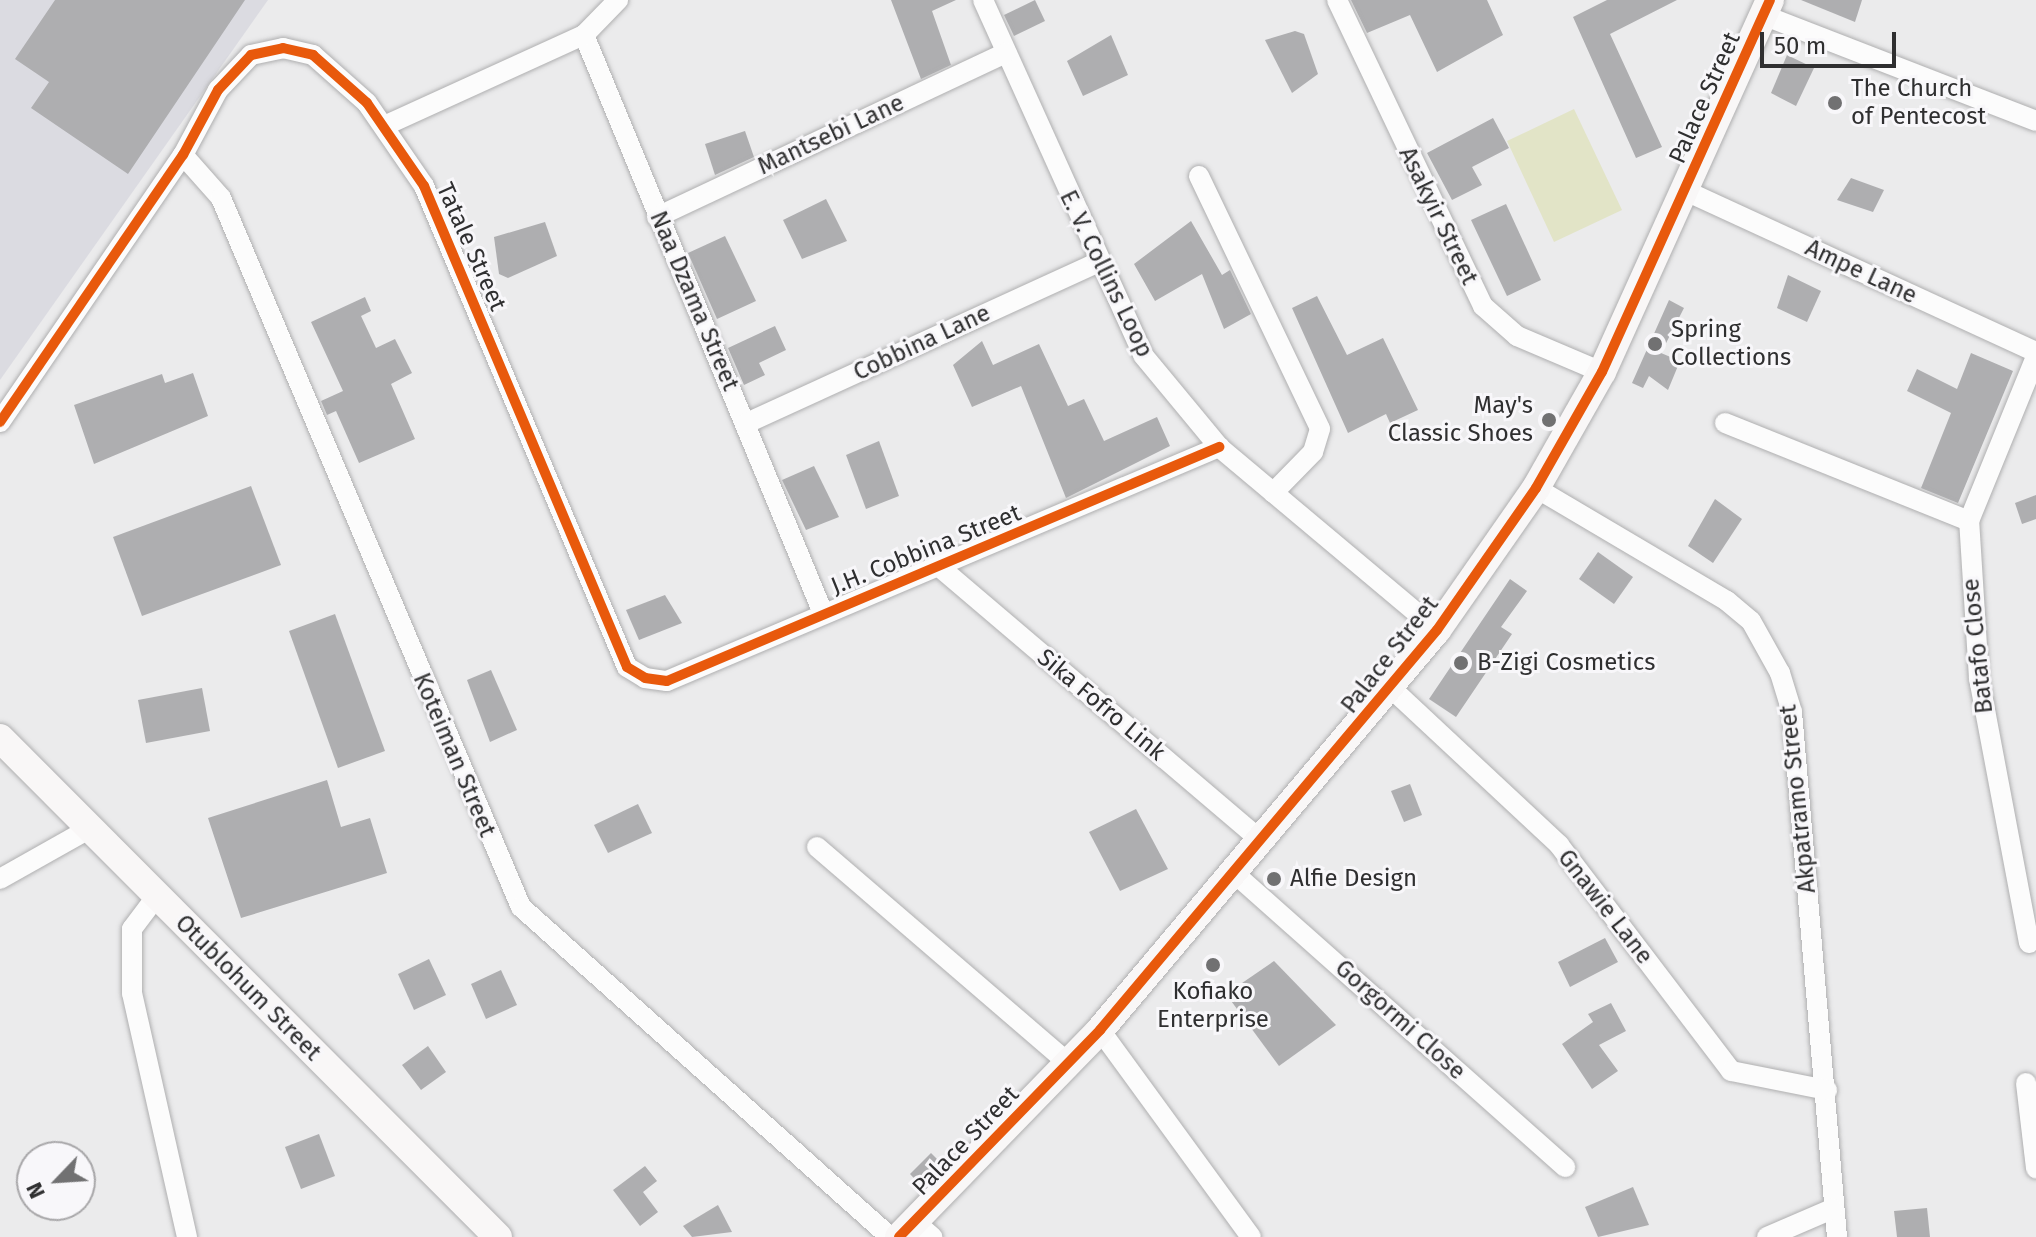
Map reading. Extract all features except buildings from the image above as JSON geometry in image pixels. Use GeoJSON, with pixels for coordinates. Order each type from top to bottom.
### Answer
{"type":"FeatureCollection","features":[{"type":"Feature","properties":{"kind":"street"},"geometry":{"type":"LineString","coordinates":[[384,126],[584,35],[618,0]]}},
{"type":"Feature","properties":{"kind":"street","name":"E. V. Collins Loop"},"geometry":{"type":"LineString","coordinates":[[983,0],[1097,263],[1143,355],[1219,447],[1437,630]]}},
{"type":"Feature","properties":{"kind":"street","name":"Asakyir Street"},"geometry":{"type":"LineString","coordinates":[[1337,0],[1483,306],[1517,336],[1602,372]]}},
{"type":"Feature","properties":{"kind":"street"},"geometry":{"type":"LineString","coordinates":[[1766,8],[2036,121]]}},
{"type":"Feature","properties":{"kind":"street","name":"Palace Street"},"geometry":{"type":"LineString","coordinates":[[915,1232],[1100,1030],[1392,689],[1536,488],[1602,372],[1766,8]]}},
{"type":"Feature","properties":{"kind":"street","name":"Naa Dzama Street"},"geometry":{"type":"LineString","coordinates":[[584,35],[823,613]]}},
{"type":"Feature","properties":{"kind":"street","name":"Tatale Street"},"geometry":{"type":"LineString","coordinates":[[0,422],[183,155],[218,90],[243,64],[283,48],[313,55],[384,126],[447,230],[627,667],[645,678]]}},
{"type":"Feature","properties":{"kind":"street","name":"Mantsebi Lane"},"geometry":{"type":"LineString","coordinates":[[657,217],[1006,53]]}},
{"type":"Feature","properties":{"kind":"street","name":"Koteiman Street"},"geometry":{"type":"LineString","coordinates":[[183,155],[221,198],[521,907],[890,1237]]}},
{"type":"Feature","properties":{"kind":"street"},"geometry":{"type":"LineString","coordinates":[[1199,176],[1320,429],[1313,452],[1273,493]]}},
{"type":"Feature","properties":{"kind":"street","name":"Ampe Lane"},"geometry":{"type":"LineString","coordinates":[[1686,191],[2036,354]]}},
{"type":"Feature","properties":{"kind":"street","name":"Cobbina Lane"},"geometry":{"type":"LineString","coordinates":[[747,423],[1097,263]]}},
{"type":"Feature","properties":{"kind":"street","name":"Batafo Close"},"geometry":{"type":"LineString","coordinates":[[2029,943],[1982,694],[1969,521],[2036,354]]}},
{"type":"Feature","properties":{"kind":"street"},"geometry":{"type":"LineString","coordinates":[[1725,423],[1969,521]]}},
{"type":"Feature","properties":{"kind":"street","name":"J.H. Cobbina Street"},"geometry":{"type":"LineString","coordinates":[[645,678],[667,681],[823,613],[942,569],[1219,447]]}},
{"type":"Feature","properties":{"kind":"street","name":"Akpatramo Street"},"geometry":{"type":"LineString","coordinates":[[1536,488],[1727,601],[1766,643],[1792,712],[1827,1090],[1832,1209],[1837,1237]]}},
{"type":"Feature","properties":{"kind":"street","name":"Sika Fofro Link"},"geometry":{"type":"LineString","coordinates":[[942,569],[1260,840]]}},
{"type":"Feature","properties":{"kind":"street","name":"Gnawie Lane"},"geometry":{"type":"LineString","coordinates":[[1392,689],[1559,845],[1731,1071],[1827,1090]]}},
{"type":"Feature","properties":{"kind":"street","name":"Otublohum Street"},"geometry":{"type":"LineString","coordinates":[[0,738],[87,830],[498,1237]]}},
{"type":"Feature","properties":{"kind":"street"},"geometry":{"type":"LineString","coordinates":[[0,879],[87,830]]}},
{"type":"Feature","properties":{"kind":"street"},"geometry":{"type":"LineString","coordinates":[[817,847],[1069,1064]]}},
{"type":"Feature","properties":{"kind":"street","name":"Gorgormi Close"},"geometry":{"type":"LineString","coordinates":[[1234,873],[1565,1167]]}},
{"type":"Feature","properties":{"kind":"street"},"geometry":{"type":"LineString","coordinates":[[156,897],[132,929],[132,993],[187,1237]]}},
{"type":"Feature","properties":{"kind":"street"},"geometry":{"type":"LineString","coordinates":[[1100,1030],[1251,1237]]}},
{"type":"Feature","properties":{"kind":"street"},"geometry":{"type":"LineString","coordinates":[[2026,1083],[2036,1168]]}},
{"type":"Feature","properties":{"kind":"street"},"geometry":{"type":"LineString","coordinates":[[1767,1237],[1832,1209]]}},
{"type":"Feature","properties":{"kind":"shaded area"},"geometry":{"type":"Polygon","coordinates":[[[0,0],[268,0],[0,380],[0,0]]]}},
{"type":"Feature","properties":{"kind":"green space"},"geometry":{"type":"Polygon","coordinates":[[[1574,109],[1622,210],[1554,242],[1507,141],[1574,109]]]}},
{"type":"Feature","properties":{"kind":"cycle path"},"geometry":{"type":"LineString","coordinates":[[899,1237],[1100,1030],[1437,630],[1536,488],[1602,372],[1770,0]]}},
{"type":"Feature","properties":{"kind":"cycle path"},"geometry":{"type":"LineString","coordinates":[[0,422],[183,155],[218,90],[251,55],[283,48],[313,55],[367,103],[424,186],[627,667],[645,678],[667,681],[1219,447]]}},
{"type":"Feature","properties":{"kind":"place","name":"The Church of Pentecost"},"geometry":{"type":"Point","coordinates":[1835,103]}},
{"type":"Feature","properties":{"kind":"place","name":"Spring Collections"},"geometry":{"type":"Point","coordinates":[1655,344]}},
{"type":"Feature","properties":{"kind":"place","name":"May's Classic Shoes"},"geometry":{"type":"Point","coordinates":[1549,420]}},
{"type":"Feature","properties":{"kind":"place","name":"B-Zigi Cosmetics"},"geometry":{"type":"Point","coordinates":[1461,663]}},
{"type":"Feature","properties":{"kind":"place","name":"Alfie Design"},"geometry":{"type":"Point","coordinates":[1274,879]}},
{"type":"Feature","properties":{"kind":"place","name":"Kofiako Enterprise"},"geometry":{"type":"Point","coordinates":[1213,965]}}]}
